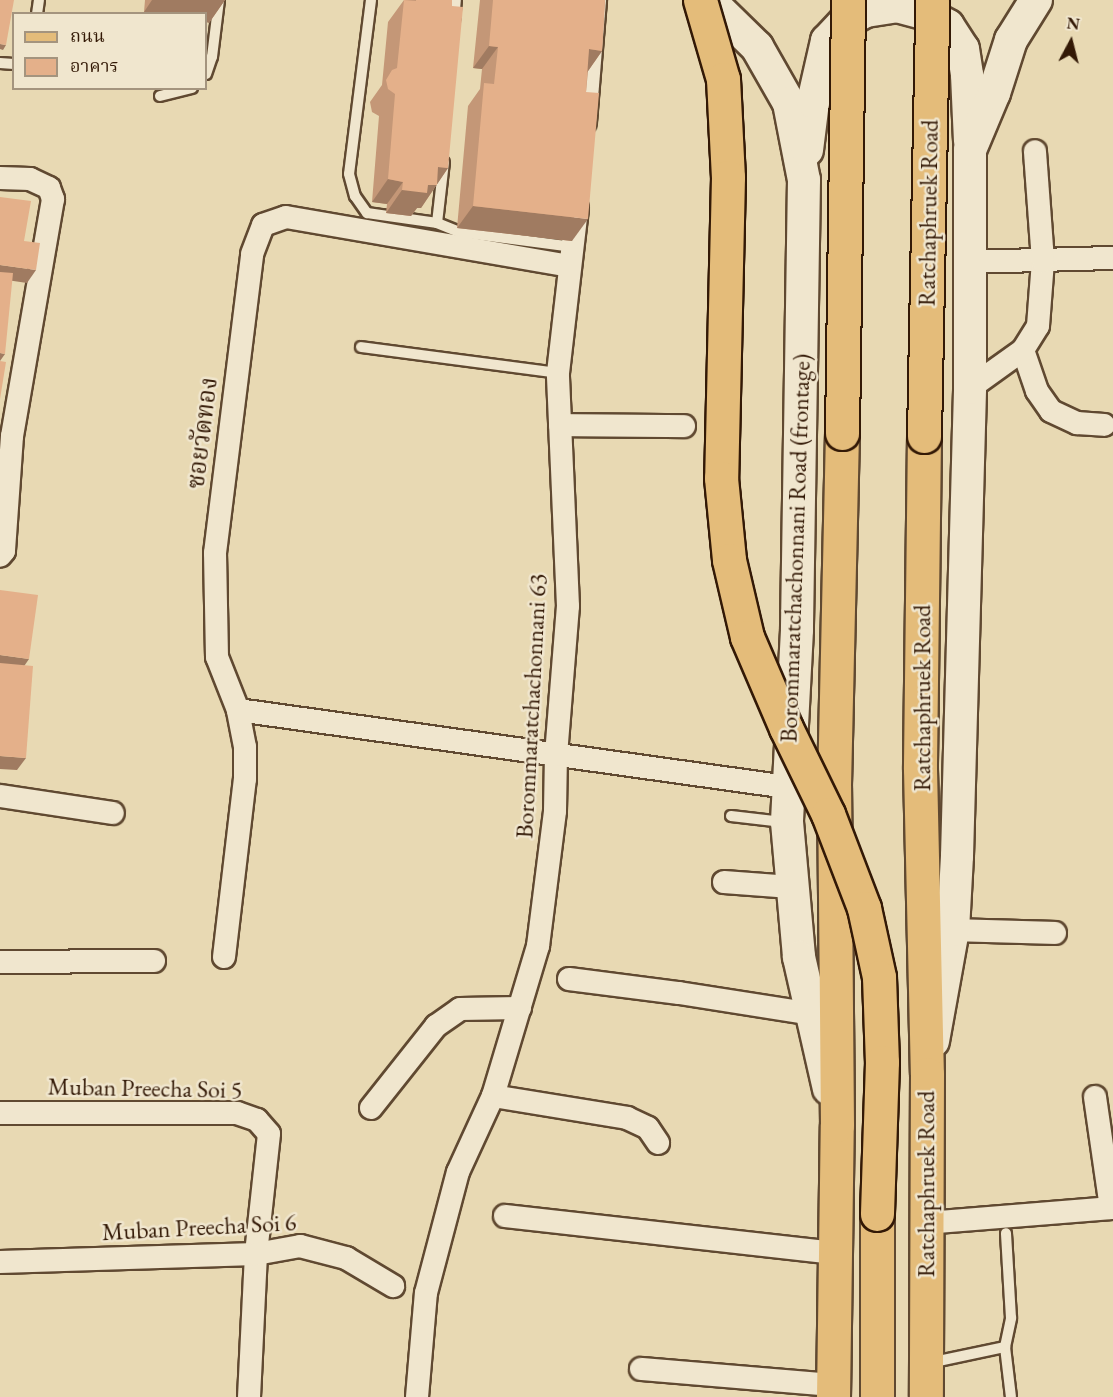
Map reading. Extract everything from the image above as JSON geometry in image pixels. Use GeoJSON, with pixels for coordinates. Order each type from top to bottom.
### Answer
{"type":"FeatureCollection","features":[{"type":"Feature","properties":{"kind":"main road","name":"Borommaratchachonnani Road (frontage)"},"geometry":{"type":"LineString","coordinates":[[702,0],[715,6],[757,47],[789,103],[804,180],[797,630],[787,787],[787,822],[799,957],[837,1125]]}},
{"type":"Feature","properties":{"kind":"main road"},"geometry":{"type":"LineString","coordinates":[[702,0],[723,79],[727,156],[721,478],[729,560],[747,637],[786,728],[828,814],[864,908],[879,977],[882,1062],[877,1214],[877,1397]]}},
{"type":"Feature","properties":{"kind":"main road"},"geometry":{"type":"LineString","coordinates":[[833,1391],[837,1125],[834,785],[849,0]]}},
{"type":"Feature","properties":{"kind":"main road","name":"Ratchaphruek Road"},"geometry":{"type":"LineString","coordinates":[[926,1397],[927,1074],[920,769],[932,0]]}},
{"type":"Feature","properties":{"kind":"main road"},"geometry":{"type":"LineString","coordinates":[[970,150],[994,93],[1011,40],[1036,0]]}},
{"type":"Feature","properties":{"kind":"main road"},"geometry":{"type":"LineString","coordinates":[[804,180],[813,102],[827,40],[844,23],[867,11],[897,6],[924,13],[948,26],[963,49],[967,75],[970,150],[968,262],[970,388],[953,930],[927,1074]]}},
{"type":"Feature","properties":{"kind":"street"},"geometry":{"type":"LineString","coordinates":[[583,144],[595,0]]}},
{"type":"Feature","properties":{"kind":"street"},"geometry":{"type":"LineString","coordinates":[[970,388],[1023,350],[1038,326],[1043,261],[1035,151]]}},
{"type":"Feature","properties":{"kind":"street"},"geometry":{"type":"LineString","coordinates":[[0,178],[30,179],[49,188],[53,199],[12,436],[4,551],[0,556]]}},
{"type":"Feature","properties":{"kind":"street","name":"Borommaratchachonnani 63"},"geometry":{"type":"LineString","coordinates":[[417,1397],[426,1293],[458,1172],[493,1096],[538,946],[555,812],[556,755],[568,606],[558,373],[579,190]]}},
{"type":"Feature","properties":{"kind":"street","name":"ซอยวัดทอง"},"geometry":{"type":"LineString","coordinates":[[224,957],[245,779],[245,747],[238,710],[217,657],[215,553],[252,254],[263,225],[286,217],[571,257]]}},
{"type":"Feature","properties":{"kind":"street"},"geometry":{"type":"LineString","coordinates":[[968,262],[1113,258]]}},
{"type":"Feature","properties":{"kind":"street"},"geometry":{"type":"LineString","coordinates":[[1023,350],[1037,391],[1050,411],[1077,423],[1104,424]]}},
{"type":"Feature","properties":{"kind":"street"},"geometry":{"type":"LineString","coordinates":[[560,425],[684,426]]}},
{"type":"Feature","properties":{"kind":"street"},"geometry":{"type":"LineString","coordinates":[[238,710],[787,787]]}},
{"type":"Feature","properties":{"kind":"street"},"geometry":{"type":"LineString","coordinates":[[0,796],[113,813]]}},
{"type":"Feature","properties":{"kind":"street"},"geometry":{"type":"LineString","coordinates":[[724,882],[791,887]]}},
{"type":"Feature","properties":{"kind":"street"},"geometry":{"type":"LineString","coordinates":[[953,930],[1055,933]]}},
{"type":"Feature","properties":{"kind":"street"},"geometry":{"type":"LineString","coordinates":[[0,962],[154,961]]}},
{"type":"Feature","properties":{"kind":"street"},"geometry":{"type":"LineString","coordinates":[[569,979],[813,1014]]}},
{"type":"Feature","properties":{"kind":"street"},"geometry":{"type":"LineString","coordinates":[[371,1108],[436,1026],[460,1010],[520,1008]]}},
{"type":"Feature","properties":{"kind":"street"},"geometry":{"type":"LineString","coordinates":[[493,1096],[627,1118],[648,1128],[658,1143]]}},
{"type":"Feature","properties":{"kind":"street"},"geometry":{"type":"LineString","coordinates":[[926,1223],[1112,1208],[1095,1097]]}},
{"type":"Feature","properties":{"kind":"street","name":"Muban Preecha Soi 5"},"geometry":{"type":"LineString","coordinates":[[0,1113],[237,1113],[258,1120],[268,1134],[256,1254],[249,1397]]}},
{"type":"Feature","properties":{"kind":"street"},"geometry":{"type":"LineString","coordinates":[[505,1216],[835,1252]]}},
{"type":"Feature","properties":{"kind":"street","name":"Muban Preecha Soi 6"},"geometry":{"type":"LineString","coordinates":[[0,1262],[256,1254],[300,1246],[346,1258],[393,1286]]}},
{"type":"Feature","properties":{"kind":"street"},"geometry":{"type":"LineString","coordinates":[[641,1369],[833,1391]]}},
{"type":"Feature","properties":{"kind":"lane"},"geometry":{"type":"LineString","coordinates":[[207,71],[212,57],[219,0]]}},
{"type":"Feature","properties":{"kind":"lane"},"geometry":{"type":"LineString","coordinates":[[371,0],[349,174],[355,196],[367,213],[437,223],[459,232],[571,257]]}},
{"type":"Feature","properties":{"kind":"lane"},"geometry":{"type":"LineString","coordinates":[[454,36],[456,0]]}},
{"type":"Feature","properties":{"kind":"lane"},"geometry":{"type":"LineString","coordinates":[[160,96],[184,90]]}},
{"type":"Feature","properties":{"kind":"lane"},"geometry":{"type":"LineString","coordinates":[[437,223],[445,154]]}},
{"type":"Feature","properties":{"kind":"lane"},"geometry":{"type":"LineString","coordinates":[[361,347],[558,373]]}},
{"type":"Feature","properties":{"kind":"lane"},"geometry":{"type":"LineString","coordinates":[[731,816],[787,822]]}},
{"type":"Feature","properties":{"kind":"lane"},"geometry":{"type":"LineString","coordinates":[[1006,1233],[1011,1318],[1005,1347],[1011,1397]]}},
{"type":"Feature","properties":{"kind":"lane"},"geometry":{"type":"LineString","coordinates":[[926,1364],[1005,1347]]}},
{"type":"Feature","properties":{"kind":"building"},"geometry":{"type":"Polygon","coordinates":[[[0,0],[14,0],[6,45],[0,44],[0,0]]]}},
{"type":"Feature","properties":{"kind":"building"},"geometry":{"type":"Polygon","coordinates":[[[404,0],[452,0],[452,6],[463,7],[448,168],[438,167],[437,185],[428,185],[427,193],[402,190],[403,182],[388,179],[395,94],[388,89],[386,80],[392,70],[397,68],[404,0]]]}},
{"type":"Feature","properties":{"kind":"building"},"geometry":{"type":"Polygon","coordinates":[[[493,0],[605,0],[602,51],[589,49],[586,92],[599,93],[588,219],[473,206],[484,83],[494,84],[498,47],[489,46],[493,0]]]}},
{"type":"Feature","properties":{"kind":"building"},"geometry":{"type":"Polygon","coordinates":[[[0,197],[31,201],[24,241],[40,243],[36,270],[0,265],[0,197]]]}},
{"type":"Feature","properties":{"kind":"building"},"geometry":{"type":"Polygon","coordinates":[[[0,272],[13,273],[5,354],[0,353],[0,272]]]}},
{"type":"Feature","properties":{"kind":"building"},"geometry":{"type":"Polygon","coordinates":[[[0,361],[6,362],[0,399],[0,361]]]}},
{"type":"Feature","properties":{"kind":"building"},"geometry":{"type":"Polygon","coordinates":[[[0,590],[38,595],[29,659],[0,655],[0,590]]]}},
{"type":"Feature","properties":{"kind":"building"},"geometry":{"type":"Polygon","coordinates":[[[0,663],[33,666],[26,758],[0,756],[0,663]]]}}]}
